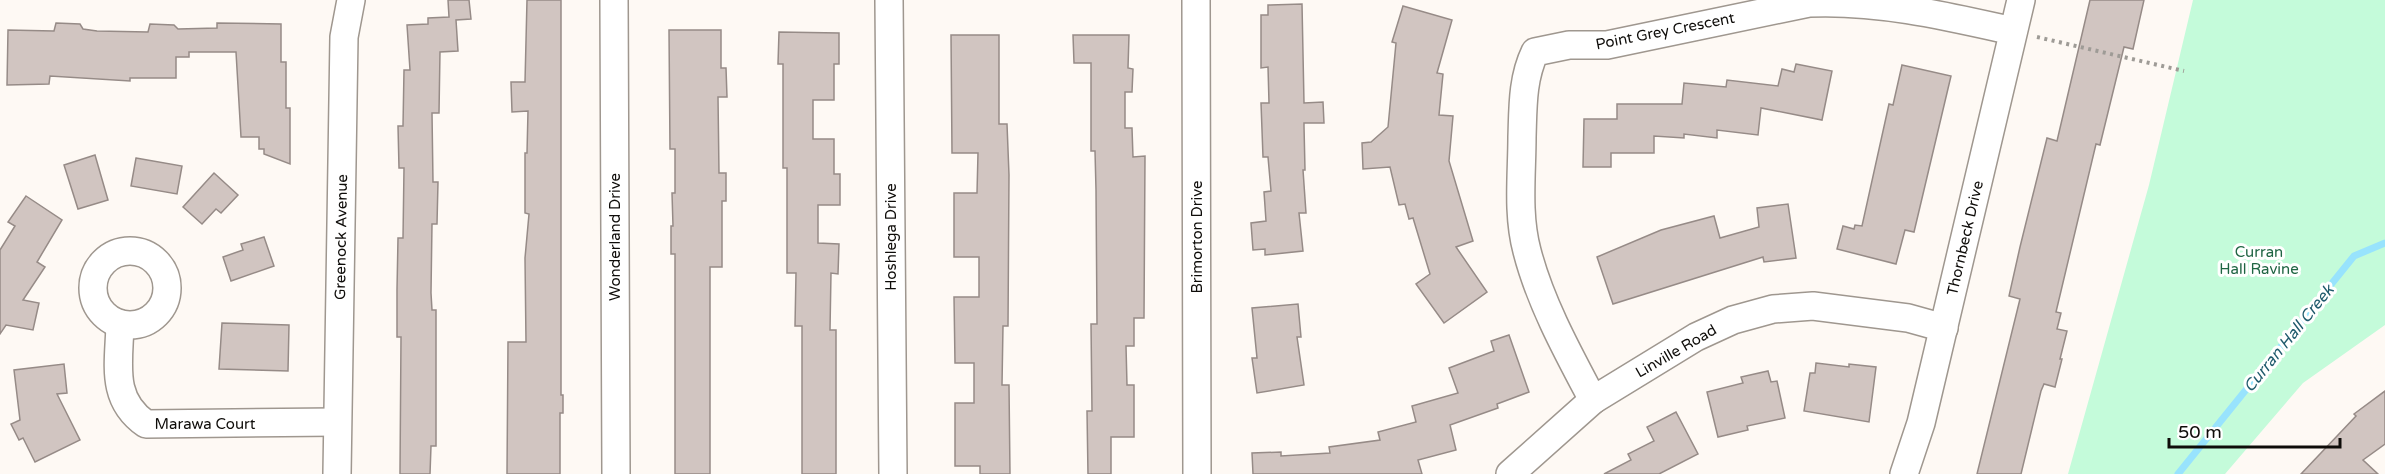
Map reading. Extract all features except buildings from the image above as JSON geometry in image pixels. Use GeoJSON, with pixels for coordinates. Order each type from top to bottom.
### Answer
{"type":"FeatureCollection","features":[{"type":"Feature","properties":{"kind":"street","name":"Greenock Avenue"},"geometry":{"type":"LineString","coordinates":[[337,474],[344,37],[351,0]]}},
{"type":"Feature","properties":{"kind":"street","name":"Wonderland Drive"},"geometry":{"type":"LineString","coordinates":[[614,0],[616,474]]}},
{"type":"Feature","properties":{"kind":"street","name":"Hoshlega Drive"},"geometry":{"type":"LineString","coordinates":[[889,0],[893,474]]}},
{"type":"Feature","properties":{"kind":"street","name":"Brimorton Drive"},"geometry":{"type":"LineString","coordinates":[[1196,0],[1197,474]]}},
{"type":"Feature","properties":{"kind":"street","name":"Thornbeck Drive"},"geometry":{"type":"LineString","coordinates":[[1904,474],[1921,423],[2021,0]]}},
{"type":"Feature","properties":{"kind":"street","name":"Point Grey Crescent"},"geometry":{"type":"LineString","coordinates":[[1593,400],[1547,306],[1526,249],[1521,212],[1523,97],[1528,66],[1535,52],[1569,45],[1606,45],[1778,7],[1818,2],[1898,7],[2013,31]]}},
{"type":"Feature","properties":{"kind":"street","name":"Linville Road"},"geometry":{"type":"LineString","coordinates":[[1510,474],[1593,400],[1704,333],[1733,320],[1773,309],[1813,306],[1908,318],[1944,328]]}},
{"type":"Feature","properties":{"kind":"street","name":"Marawa Court"},"geometry":{"type":"LineString","coordinates":[[120,324],[121,396],[133,415],[146,424],[337,422]]}},
{"type":"Feature","properties":{"kind":"path"},"geometry":{"type":"LineString","coordinates":[[2013,31],[2184,71]]}},
{"type":"Feature","properties":{"kind":"green space","name":"Curran Hall Ravine"},"geometry":{"type":"Polygon","coordinates":[[[2193,0],[2385,0],[2385,325],[2303,383],[2225,474],[2068,474],[2149,185],[2193,0]]]}},
{"type":"Feature","properties":{"kind":"waterway","name":"Curran Hall Creek"},"geometry":{"type":"LineString","coordinates":[[2178,474],[2354,256],[2385,243]]}}]}
